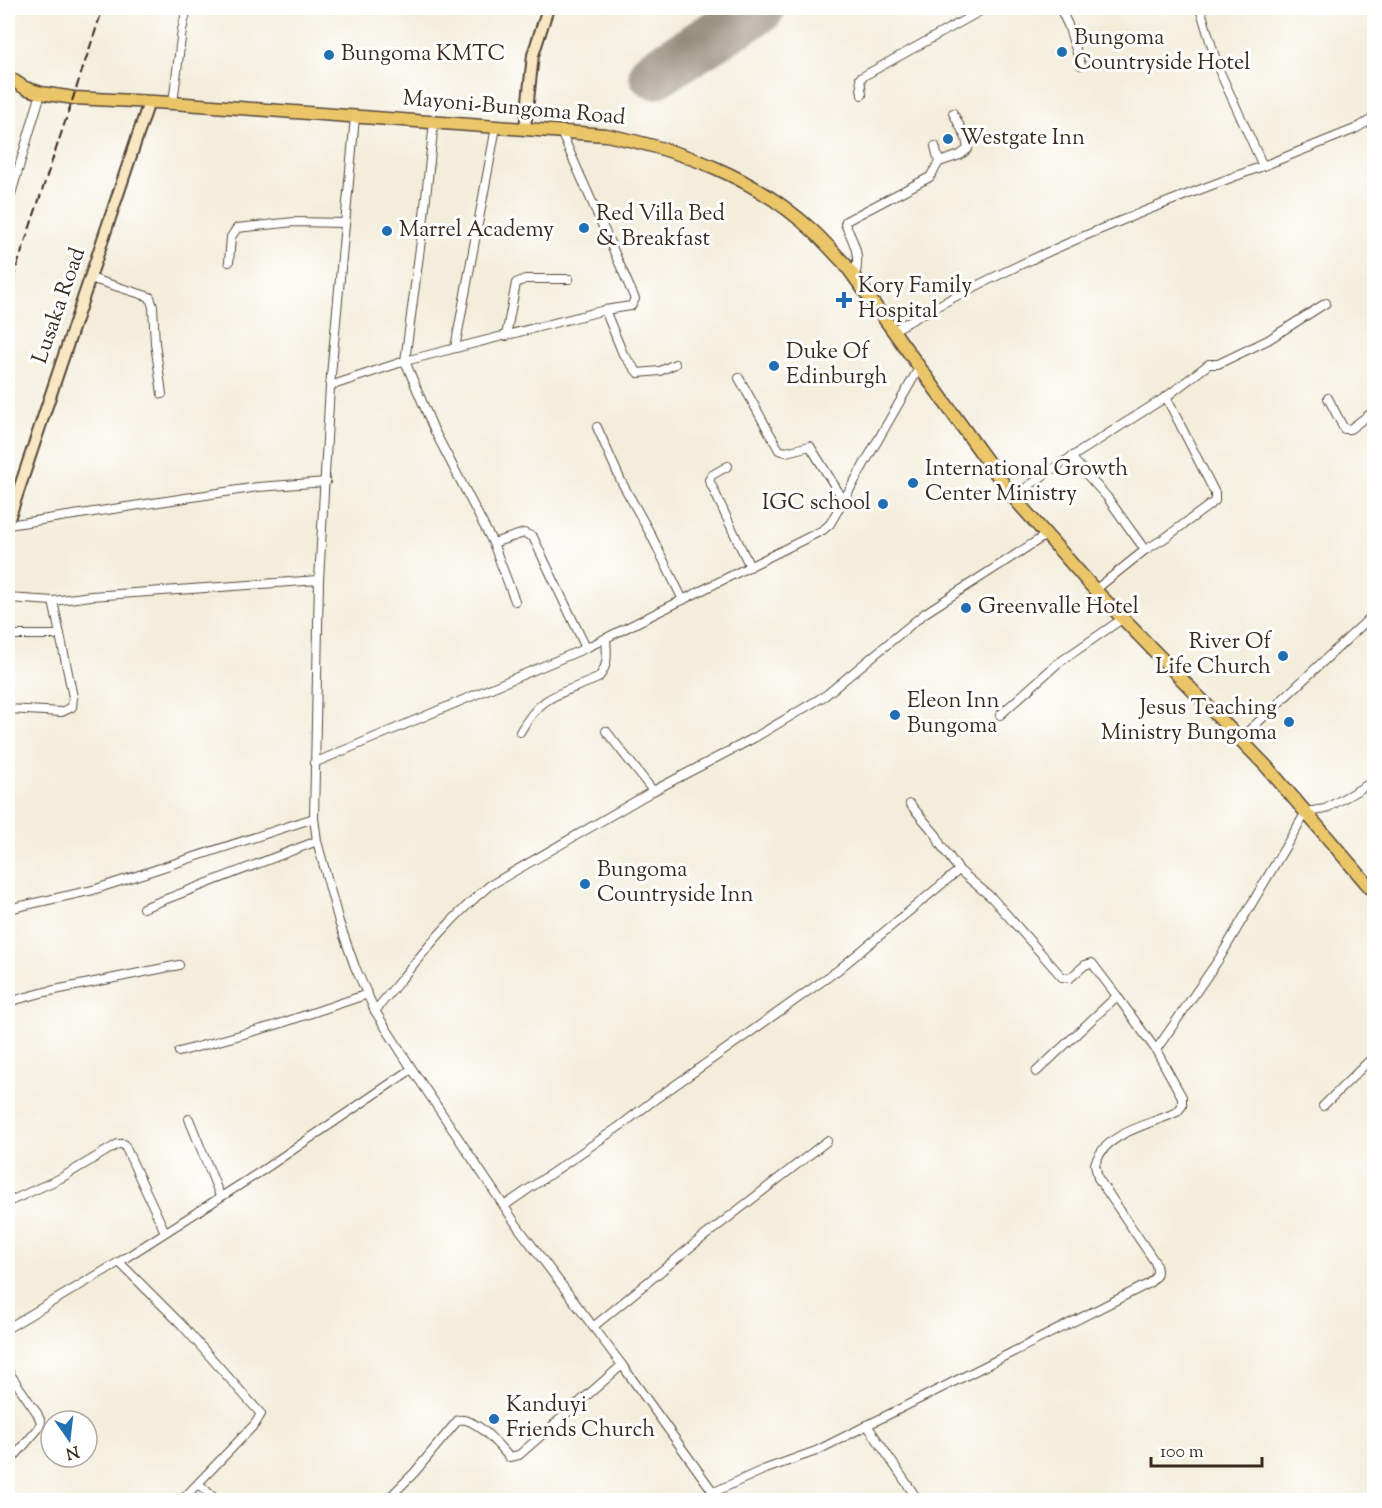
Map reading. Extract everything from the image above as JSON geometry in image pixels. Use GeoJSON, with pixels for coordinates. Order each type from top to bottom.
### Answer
{"type":"FeatureCollection","features":[{"type":"Feature","properties":{"kind":"main road","name":"Mayoni-Bungoma Road"},"geometry":{"type":"LineString","coordinates":[[8,76],[25,88],[74,98],[173,103],[606,135],[646,143],[714,166],[744,182],[781,205],[813,231],[855,276],[892,331],[1013,497],[1122,619],[1240,739],[1374,892]]}},
{"type":"Feature","properties":{"kind":"street"},"geometry":{"type":"LineString","coordinates":[[173,103],[187,8]]}},
{"type":"Feature","properties":{"kind":"street"},"geometry":{"type":"LineString","coordinates":[[525,128],[533,55],[548,8]]}},
{"type":"Feature","properties":{"kind":"street"},"geometry":{"type":"LineString","coordinates":[[862,95],[860,78],[986,8]]}},
{"type":"Feature","properties":{"kind":"street"},"geometry":{"type":"LineString","coordinates":[[1060,8],[1082,65]]}},
{"type":"Feature","properties":{"kind":"street"},"geometry":{"type":"LineString","coordinates":[[1200,8],[1219,70],[1263,166]]}},
{"type":"Feature","properties":{"kind":"street"},"geometry":{"type":"LineString","coordinates":[[8,204],[12,177],[41,93]]}},
{"type":"Feature","properties":{"kind":"street","name":"Lusaka Road"},"geometry":{"type":"LineString","coordinates":[[8,524],[148,102]]}},
{"type":"Feature","properties":{"kind":"street"},"geometry":{"type":"LineString","coordinates":[[855,276],[858,255],[846,222],[930,177],[939,162],[960,155],[968,149],[966,138],[953,112]]}},
{"type":"Feature","properties":{"kind":"street"},"geometry":{"type":"LineString","coordinates":[[355,117],[330,386],[319,580],[314,763],[314,818],[317,841],[339,922],[375,1011],[504,1206],[719,1500]]}},
{"type":"Feature","properties":{"kind":"street"},"geometry":{"type":"LineString","coordinates":[[892,331],[985,280],[1058,247],[1134,214],[1355,129],[1374,118]]}},
{"type":"Feature","properties":{"kind":"street"},"geometry":{"type":"LineString","coordinates":[[434,122],[405,362],[434,430],[493,543],[515,601]]}},
{"type":"Feature","properties":{"kind":"street"},"geometry":{"type":"LineString","coordinates":[[455,348],[496,127]]}},
{"type":"Feature","properties":{"kind":"street"},"geometry":{"type":"LineString","coordinates":[[330,386],[455,348],[605,310],[632,306],[634,299],[561,132]]}},
{"type":"Feature","properties":{"kind":"street"},"geometry":{"type":"LineString","coordinates":[[935,146],[939,162]]}},
{"type":"Feature","properties":{"kind":"street"},"geometry":{"type":"LineString","coordinates":[[229,262],[231,237],[237,228],[294,222],[344,223]]}},
{"type":"Feature","properties":{"kind":"street"},"geometry":{"type":"LineString","coordinates":[[90,278],[150,297],[162,394]]}},
{"type":"Feature","properties":{"kind":"street"},"geometry":{"type":"LineString","coordinates":[[506,336],[516,283],[525,279],[569,279]]}},
{"type":"Feature","properties":{"kind":"street"},"geometry":{"type":"LineString","coordinates":[[1013,497],[1166,397],[1209,364],[1218,364],[1268,340],[1326,303]]}},
{"type":"Feature","properties":{"kind":"street"},"geometry":{"type":"LineString","coordinates":[[605,310],[623,354],[638,374],[660,371],[675,364]]}},
{"type":"Feature","properties":{"kind":"street"},"geometry":{"type":"LineString","coordinates":[[314,763],[586,648],[827,527],[919,368]]}},
{"type":"Feature","properties":{"kind":"street"},"geometry":{"type":"LineString","coordinates":[[740,378],[780,452],[810,446],[844,501]]}},
{"type":"Feature","properties":{"kind":"street"},"geometry":{"type":"LineString","coordinates":[[1095,590],[1144,550],[1165,538],[1212,504],[1216,497],[1166,397]]}},
{"type":"Feature","properties":{"kind":"street"},"geometry":{"type":"LineString","coordinates":[[1328,398],[1344,429],[1350,429],[1374,411]]}},
{"type":"Feature","properties":{"kind":"street"},"geometry":{"type":"LineString","coordinates":[[597,427],[621,482],[684,600]]}},
{"type":"Feature","properties":{"kind":"street"},"geometry":{"type":"LineString","coordinates":[[1071,457],[1107,497],[1144,550]]}},
{"type":"Feature","properties":{"kind":"street"},"geometry":{"type":"LineString","coordinates":[[728,466],[712,475],[709,480],[750,567]]}},
{"type":"Feature","properties":{"kind":"street"},"geometry":{"type":"LineString","coordinates":[[8,524],[258,486],[326,482]]}},
{"type":"Feature","properties":{"kind":"street"},"geometry":{"type":"LineString","coordinates":[[493,543],[525,533],[533,537],[586,648]]}},
{"type":"Feature","properties":{"kind":"street"},"geometry":{"type":"LineString","coordinates":[[375,1011],[447,924],[483,891],[653,791],[754,738],[826,695],[925,613],[1046,535]]}},
{"type":"Feature","properties":{"kind":"street"},"geometry":{"type":"LineString","coordinates":[[8,598],[53,601],[91,596],[319,580]]}},
{"type":"Feature","properties":{"kind":"street"},"geometry":{"type":"LineString","coordinates":[[8,709],[62,712],[72,707],[73,697],[53,601]]}},
{"type":"Feature","properties":{"kind":"street"},"geometry":{"type":"LineString","coordinates":[[1240,739],[1374,614]]}},
{"type":"Feature","properties":{"kind":"street"},"geometry":{"type":"LineString","coordinates":[[1000,715],[1057,664],[1122,619]]}},
{"type":"Feature","properties":{"kind":"street"},"geometry":{"type":"LineString","coordinates":[[8,635],[60,635]]}},
{"type":"Feature","properties":{"kind":"street"},"geometry":{"type":"LineString","coordinates":[[520,732],[530,714],[552,696],[598,678],[603,673],[608,659],[606,638]]}},
{"type":"Feature","properties":{"kind":"street"},"geometry":{"type":"LineString","coordinates":[[606,731],[653,791]]}},
{"type":"Feature","properties":{"kind":"street"},"geometry":{"type":"LineString","coordinates":[[1156,1050],[1219,959],[1306,812],[1325,809],[1374,782]]}},
{"type":"Feature","properties":{"kind":"street"},"geometry":{"type":"LineString","coordinates":[[714,1492],[762,1470],[816,1451],[1138,1289],[1156,1278],[1158,1271],[1155,1262],[1095,1169],[1097,1158],[1113,1140],[1180,1109],[1182,1097],[1156,1050],[1092,963],[1085,965],[1070,978],[1062,977],[992,898],[960,870],[940,844],[937,836],[910,804]]}},
{"type":"Feature","properties":{"kind":"street"},"geometry":{"type":"LineString","coordinates":[[8,909],[93,890],[314,818]]}},
{"type":"Feature","properties":{"kind":"street"},"geometry":{"type":"LineString","coordinates":[[143,908],[317,841]]}},
{"type":"Feature","properties":{"kind":"street"},"geometry":{"type":"LineString","coordinates":[[504,1206],[838,970],[960,870]]}},
{"type":"Feature","properties":{"kind":"street"},"geometry":{"type":"LineString","coordinates":[[8,1002],[178,964]]}},
{"type":"Feature","properties":{"kind":"street"},"geometry":{"type":"LineString","coordinates":[[179,1052],[276,1025],[368,994]]}},
{"type":"Feature","properties":{"kind":"street"},"geometry":{"type":"LineString","coordinates":[[1036,1072],[1117,996]]}},
{"type":"Feature","properties":{"kind":"street"},"geometry":{"type":"LineString","coordinates":[[1323,1106],[1374,1056]]}},
{"type":"Feature","properties":{"kind":"street"},"geometry":{"type":"LineString","coordinates":[[8,1328],[119,1262],[260,1172],[412,1069]]}},
{"type":"Feature","properties":{"kind":"street"},"geometry":{"type":"LineString","coordinates":[[189,1119],[220,1196]]}},
{"type":"Feature","properties":{"kind":"street"},"geometry":{"type":"LineString","coordinates":[[593,1327],[826,1141]]}},
{"type":"Feature","properties":{"kind":"street"},"geometry":{"type":"LineString","coordinates":[[8,1202],[61,1178],[117,1144],[124,1144],[165,1232]]}},
{"type":"Feature","properties":{"kind":"street"},"geometry":{"type":"LineString","coordinates":[[119,1262],[181,1324],[261,1414],[255,1424],[182,1500]]}},
{"type":"Feature","properties":{"kind":"street"},"geometry":{"type":"LineString","coordinates":[[387,1500],[414,1473],[458,1420],[470,1420],[509,1457],[514,1457],[622,1365]]}},
{"type":"Feature","properties":{"kind":"street"},"geometry":{"type":"LineString","coordinates":[[8,1371],[41,1422],[38,1429],[8,1464]]}},
{"type":"Feature","properties":{"kind":"street"},"geometry":{"type":"LineString","coordinates":[[867,1425],[918,1500]]}},
{"type":"Feature","properties":{"kind":"street"},"geometry":{"type":"LineString","coordinates":[[199,1484],[216,1500]]}},
{"type":"Feature","properties":{"kind":"runway"},"geometry":{"type":"LineString","coordinates":[[654,74],[760,8]]}},
{"type":"Feature","properties":{"kind":"railway"},"geometry":{"type":"LineString","coordinates":[[8,293],[103,8]]}},
{"type":"Feature","properties":{"kind":"place","name":"Bungoma Countryside Hotel"},"geometry":{"type":"Point","coordinates":[1062,52]}},
{"type":"Feature","properties":{"kind":"place","name":"Bungoma KMTC"},"geometry":{"type":"Point","coordinates":[329,55]}},
{"type":"Feature","properties":{"kind":"place","name":"Westgate Inn"},"geometry":{"type":"Point","coordinates":[948,139]}},
{"type":"Feature","properties":{"kind":"place","name":"Red Villa Bed & Breakfast"},"geometry":{"type":"Point","coordinates":[584,228]}},
{"type":"Feature","properties":{"kind":"place","name":"Marrel Academy"},"geometry":{"type":"Point","coordinates":[387,231]}},
{"type":"Feature","properties":{"kind":"place","name":"Kory Family Hospital"},"geometry":{"type":"Point","coordinates":[844,300]}},
{"type":"Feature","properties":{"kind":"place","name":"Duke Of Edinburgh"},"geometry":{"type":"Point","coordinates":[774,366]}},
{"type":"Feature","properties":{"kind":"place","name":"International Growth Center Ministry"},"geometry":{"type":"Point","coordinates":[913,483]}},
{"type":"Feature","properties":{"kind":"place","name":"IGC school"},"geometry":{"type":"Point","coordinates":[883,504]}},
{"type":"Feature","properties":{"kind":"place","name":"Greenvalle Hotel"},"geometry":{"type":"Point","coordinates":[966,608]}},
{"type":"Feature","properties":{"kind":"place","name":"River Of Life Church"},"geometry":{"type":"Point","coordinates":[1283,656]}},
{"type":"Feature","properties":{"kind":"place","name":"Eleon Inn Bungoma"},"geometry":{"type":"Point","coordinates":[895,715]}},
{"type":"Feature","properties":{"kind":"place","name":"Jesus Teaching Ministry Bungoma"},"geometry":{"type":"Point","coordinates":[1289,722]}},
{"type":"Feature","properties":{"kind":"place","name":"Bungoma Countryside Inn"},"geometry":{"type":"Point","coordinates":[585,884]}},
{"type":"Feature","properties":{"kind":"place","name":"Kanduyi Friends Church"},"geometry":{"type":"Point","coordinates":[494,1419]}}]}
